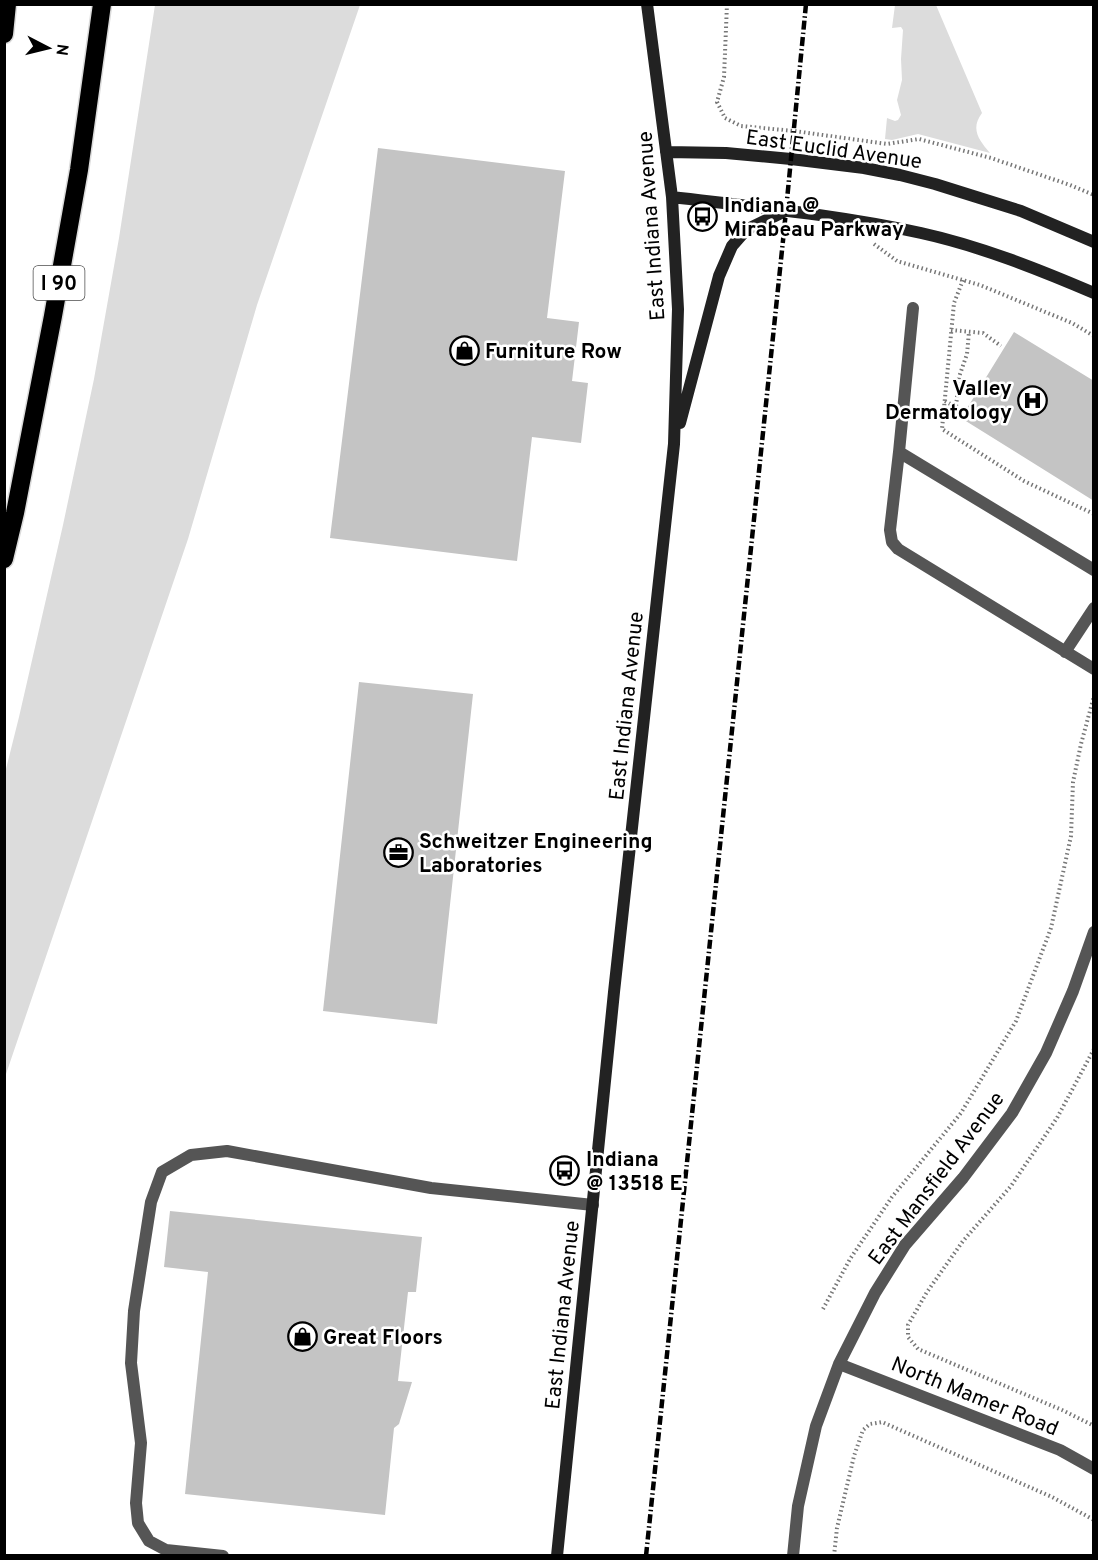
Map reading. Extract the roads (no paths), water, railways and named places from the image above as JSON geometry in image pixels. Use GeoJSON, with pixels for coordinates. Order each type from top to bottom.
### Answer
{"type":"FeatureCollection","features":[{"type":"Feature","properties":{"kind":"highway"},"geometry":{"type":"LineString","coordinates":[[4,34],[7,4]]}},
{"type":"Feature","properties":{"kind":"highway","name":"I 90"},"geometry":{"type":"LineString","coordinates":[[4,559],[54,316],[79,170],[102,4]]}},
{"type":"Feature","properties":{"kind":"main road","name":"East Indiana Avenue"},"geometry":{"type":"LineString","coordinates":[[557,1556],[615,981],[674,444],[678,309],[672,197],[647,4]]}},
{"type":"Feature","properties":{"kind":"main road","name":"East Euclid Avenue"},"geometry":{"type":"LineString","coordinates":[[666,152],[726,153],[864,168],[935,184],[1021,211],[1094,242]]}},
{"type":"Feature","properties":{"kind":"main road"},"geometry":{"type":"LineString","coordinates":[[672,197],[786,210],[922,233],[962,243],[1057,277],[1094,293]]}},
{"type":"Feature","properties":{"kind":"main road"},"geometry":{"type":"LineString","coordinates":[[674,444],[719,276],[732,246],[746,230],[786,210]]}},
{"type":"Feature","properties":{"kind":"street"},"geometry":{"type":"LineString","coordinates":[[913,308],[890,530],[892,542],[898,549],[1094,669]]}},
{"type":"Feature","properties":{"kind":"street"},"geometry":{"type":"LineString","coordinates":[[898,452],[1094,570]]}},
{"type":"Feature","properties":{"kind":"street"},"geometry":{"type":"LineString","coordinates":[[1065,652],[1094,608]]}},
{"type":"Feature","properties":{"kind":"street","name":"East Mansfield Avenue"},"geometry":{"type":"LineString","coordinates":[[793,1556],[798,1506],[816,1426],[839,1364],[875,1293],[905,1245],[963,1178],[1012,1113],[1046,1053],[1074,992],[1094,932]]}},
{"type":"Feature","properties":{"kind":"street"},"geometry":{"type":"LineString","coordinates":[[223,1556],[166,1550],[149,1541],[138,1523],[136,1503],[141,1443],[131,1363],[133,1322],[151,1202],[162,1172],[191,1155],[227,1151],[430,1188],[593,1205]]}},
{"type":"Feature","properties":{"kind":"street","name":"North Mamer Road"},"geometry":{"type":"LineString","coordinates":[[839,1364],[1060,1450],[1094,1469]]}},
{"type":"Feature","properties":{"kind":"railway"},"geometry":{"type":"LineString","coordinates":[[646,1556],[806,4]]}},
{"type":"Feature","properties":{"kind":"place","name":"Indiana @ Mirabeau Parkway"},"geometry":{"type":"Point","coordinates":[703,217]}},
{"type":"Feature","properties":{"kind":"place","name":"Furniture Row"},"geometry":{"type":"Point","coordinates":[464,351]}},
{"type":"Feature","properties":{"kind":"place","name":"Valley Dermatology"},"geometry":{"type":"Point","coordinates":[1033,400]}},
{"type":"Feature","properties":{"kind":"place","name":"Schweitzer Engineering Laboratories"},"geometry":{"type":"Point","coordinates":[398,853]}},
{"type":"Feature","properties":{"kind":"place","name":"Indiana @ 13518 E"},"geometry":{"type":"Point","coordinates":[565,1171]}},
{"type":"Feature","properties":{"kind":"place","name":"Great Floors"},"geometry":{"type":"Point","coordinates":[302,1337]}}]}
